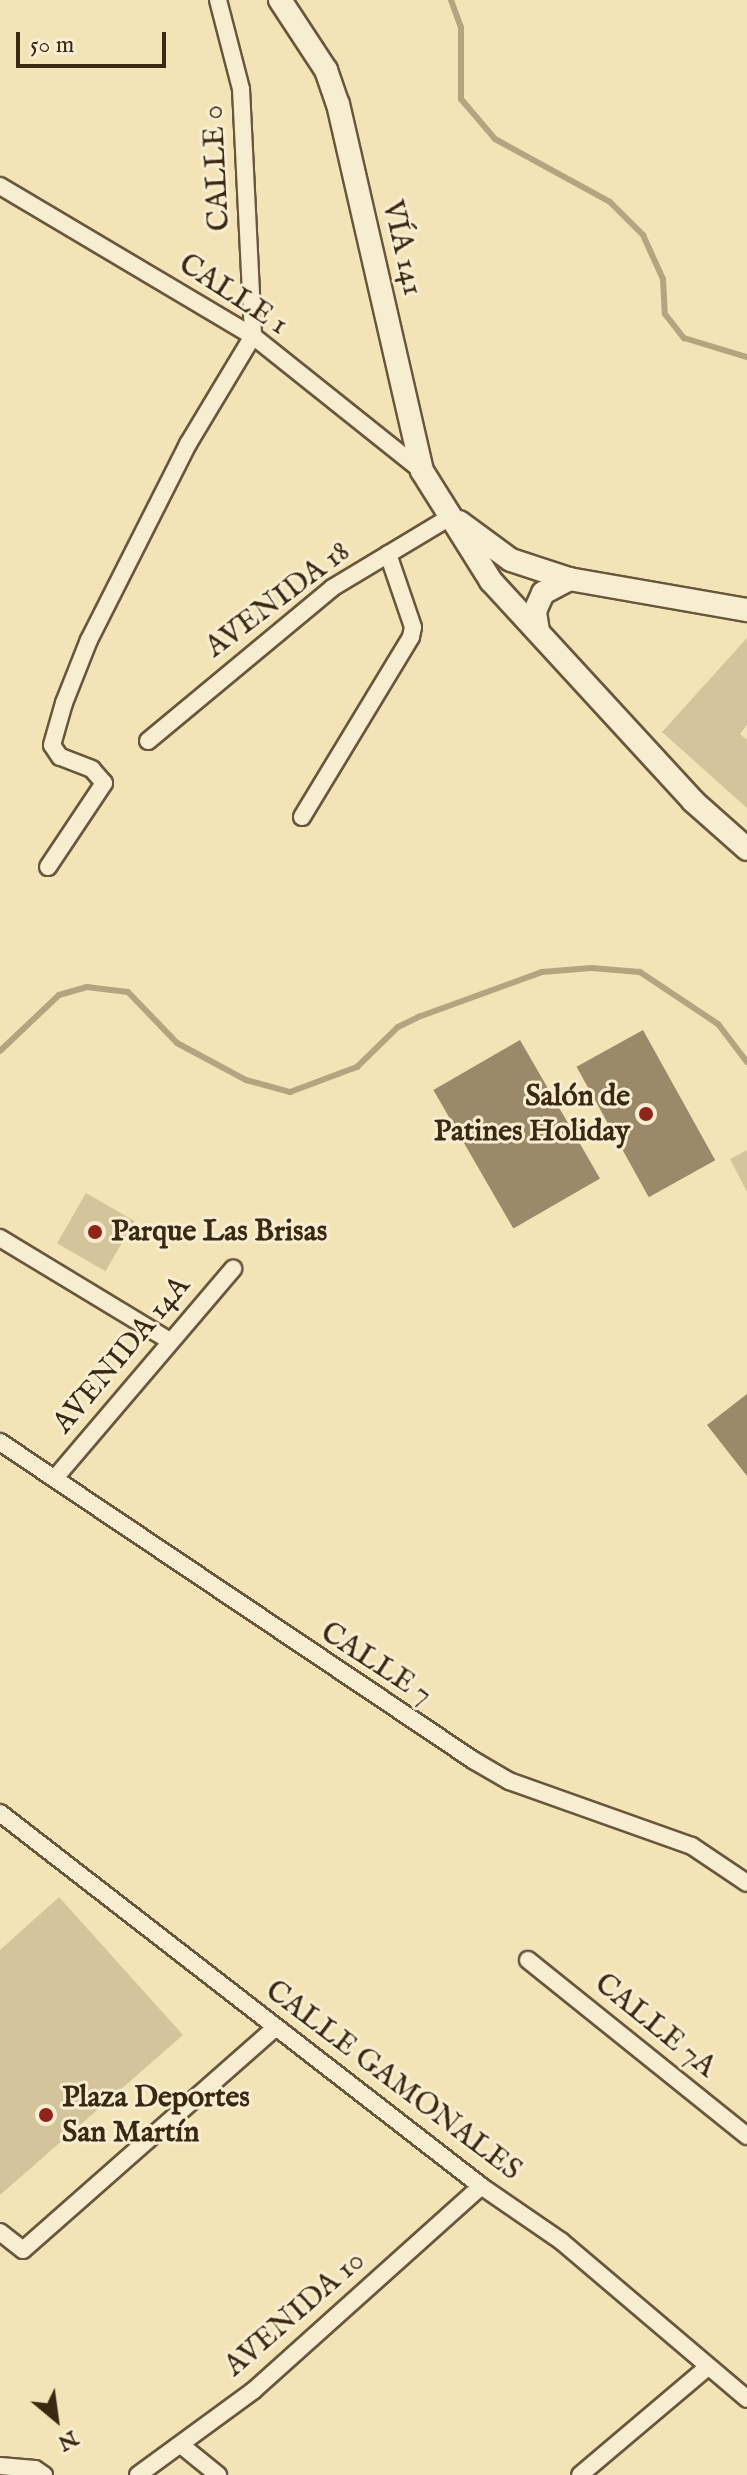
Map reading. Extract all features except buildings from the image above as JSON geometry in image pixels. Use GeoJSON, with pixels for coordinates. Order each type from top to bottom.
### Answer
{"type":"FeatureCollection","features":[{"type":"Feature","properties":{"kind":"main road","name":"VÍA 141"},"geometry":{"type":"LineString","coordinates":[[280,0],[326,70],[338,104],[422,471],[452,516]]}},
{"type":"Feature","properties":{"kind":"main road"},"geometry":{"type":"LineString","coordinates":[[452,516],[489,548],[569,579],[747,610]]}},
{"type":"Feature","properties":{"kind":"main road"},"geometry":{"type":"LineString","coordinates":[[452,516],[491,581],[693,801],[747,849]]}},
{"type":"Feature","properties":{"kind":"main road"},"geometry":{"type":"LineString","coordinates":[[538,631],[538,601],[550,586],[569,579]]}},
{"type":"Feature","properties":{"kind":"street","name":"CALLE 0"},"geometry":{"type":"LineString","coordinates":[[218,0],[241,89],[253,336]]}},
{"type":"Feature","properties":{"kind":"street","name":"CALLE 1"},"geometry":{"type":"LineString","coordinates":[[0,186],[253,336],[422,471]]}},
{"type":"Feature","properties":{"kind":"street"},"geometry":{"type":"LineString","coordinates":[[48,867],[104,783],[92,769],[60,757],[52,745],[64,703],[89,640],[188,444],[253,336]]}},
{"type":"Feature","properties":{"kind":"street","name":"AVENIDA 18"},"geometry":{"type":"LineString","coordinates":[[148,741],[273,634],[388,554],[452,516]]}},
{"type":"Feature","properties":{"kind":"street"},"geometry":{"type":"LineString","coordinates":[[302,817],[411,637],[413,627],[388,554]]}},
{"type":"Feature","properties":{"kind":"street"},"geometry":{"type":"LineString","coordinates":[[0,1238],[170,1341]]}},
{"type":"Feature","properties":{"kind":"street","name":"AVENIDA 14A"},"geometry":{"type":"LineString","coordinates":[[55,1478],[233,1269]]}},
{"type":"Feature","properties":{"kind":"street","name":"CALLE 7"},"geometry":{"type":"LineString","coordinates":[[0,1442],[473,1760],[509,1781],[692,1846],[747,1883]]}},
{"type":"Feature","properties":{"kind":"street","name":"CALLE GAMONALES"},"geometry":{"type":"LineString","coordinates":[[0,1813],[481,2186],[561,2241],[747,2399]]}},
{"type":"Feature","properties":{"kind":"street","name":"CALLE 7A"},"geometry":{"type":"LineString","coordinates":[[528,1960],[747,2136]]}},
{"type":"Feature","properties":{"kind":"street"},"geometry":{"type":"LineString","coordinates":[[0,2232],[23,2250],[276,2027]]}},
{"type":"Feature","properties":{"kind":"street","name":"AVENIDA 10"},"geometry":{"type":"LineString","coordinates":[[138,2475],[254,2390],[481,2186]]}},
{"type":"Feature","properties":{"kind":"street"},"geometry":{"type":"LineString","coordinates":[[580,2475],[708,2367]]}},
{"type":"Feature","properties":{"kind":"street"},"geometry":{"type":"LineString","coordinates":[[181,2445],[218,2475]]}},
{"type":"Feature","properties":{"kind":"street"},"geometry":{"type":"LineString","coordinates":[[0,2466],[35,2469],[44,2475]]}},
{"type":"Feature","properties":{"kind":"shaded area"},"geometry":{"type":"Polygon","coordinates":[[[747,638],[747,725],[740,734],[747,740],[747,808],[662,732],[747,638]]]}},
{"type":"Feature","properties":{"kind":"shaded area"},"geometry":{"type":"Polygon","coordinates":[[[747,1150],[747,1192],[730,1159],[747,1150]]]}},
{"type":"Feature","properties":{"kind":"shaded area","name":"Parque Las Brisas"},"geometry":{"type":"Polygon","coordinates":[[[86,1193],[134,1221],[105,1271],[57,1243],[86,1193]]]}},
{"type":"Feature","properties":{"kind":"shaded area","name":"Plaza Deportes San Martín"},"geometry":{"type":"Polygon","coordinates":[[[59,1897],[183,2035],[0,2195],[0,1950],[59,1897]]]}},
{"type":"Feature","properties":{"kind":"waterway"},"geometry":{"type":"LineString","coordinates":[[451,0],[461,27],[461,99],[495,139],[610,202],[643,235],[663,279],[665,314],[684,338],[747,357]]}},
{"type":"Feature","properties":{"kind":"waterway"},"geometry":{"type":"LineString","coordinates":[[0,1051],[59,995],[87,987],[128,992],[177,1043],[246,1080],[290,1092],[357,1067],[398,1027],[421,1016],[542,972],[591,968],[640,972],[718,1024],[747,1062]]}},
{"type":"Feature","properties":{"kind":"place","name":"Salón de Patines Holiday"},"geometry":{"type":"Point","coordinates":[646,1114]}},
{"type":"Feature","properties":{"kind":"place","name":"Parque Las Brisas"},"geometry":{"type":"Point","coordinates":[95,1232]}},
{"type":"Feature","properties":{"kind":"place","name":"Plaza Deportes San Martín"},"geometry":{"type":"Point","coordinates":[46,2115]}}]}
